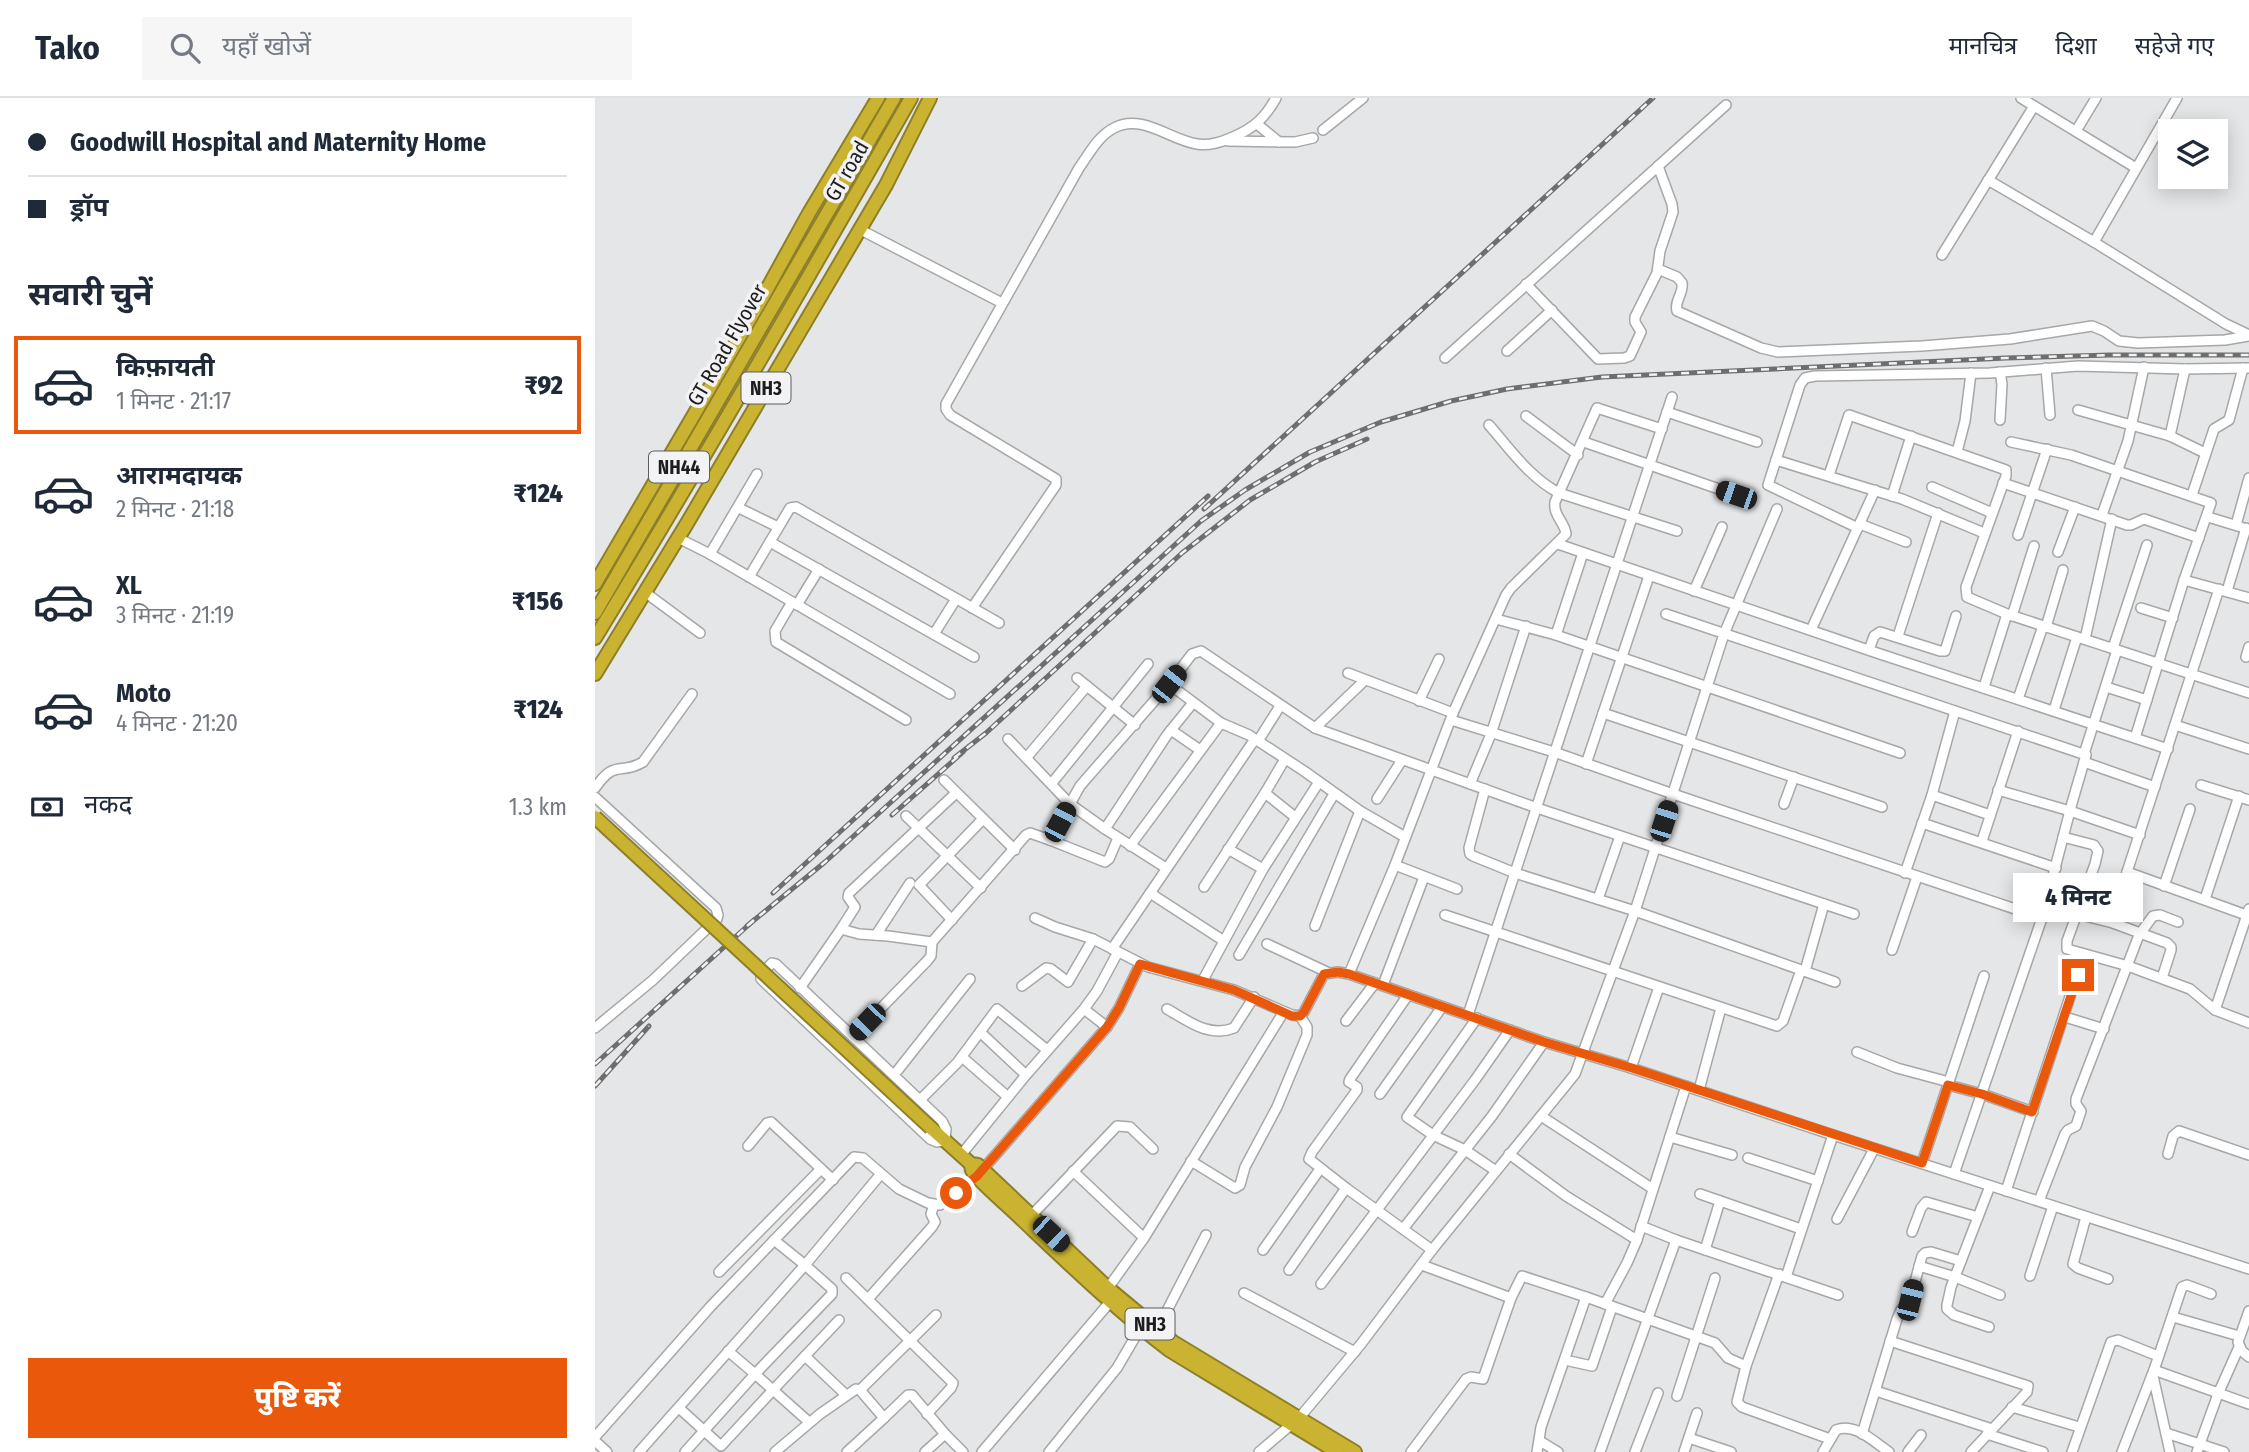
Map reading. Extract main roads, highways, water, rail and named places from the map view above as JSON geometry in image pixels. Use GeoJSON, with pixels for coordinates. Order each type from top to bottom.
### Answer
{"type":"FeatureCollection","features":[{"type":"Feature","properties":{"kind":"highway","name":"NH3"},"geometry":{"type":"LineString","coordinates":[[595,584],[878,98]]}},
{"type":"Feature","properties":{"kind":"highway","name":"GT Road Flyover"},"geometry":{"type":"LineString","coordinates":[[595,613],[762,321],[894,98]]}},
{"type":"Feature","properties":{"kind":"highway","name":"GT road"},"geometry":{"type":"LineString","coordinates":[[818,262],[911,98]]}},
{"type":"Feature","properties":{"kind":"highway","name":"NH3"},"geometry":{"type":"LineString","coordinates":[[595,674],[646,593],[885,185],[930,98]]}},
{"type":"Feature","properties":{"kind":"highway","name":"GT Road Flyover"},"geometry":{"type":"LineString","coordinates":[[595,638],[818,262]]}},
{"type":"Feature","properties":{"kind":"highway"},"geometry":{"type":"LineString","coordinates":[[809,315],[818,262]]}},
{"type":"Feature","properties":{"kind":"highway","name":"NH3"},"geometry":{"type":"LineString","coordinates":[[595,817],[1109,1295],[1173,1342],[1296,1421],[1337,1452]]}},
{"type":"Feature","properties":{"kind":"highway","name":"NH3"},"geometry":{"type":"LineString","coordinates":[[977,1170],[1031,1216],[1141,1327],[1168,1350],[1355,1452]]}},
{"type":"Feature","properties":{"kind":"railway"},"geometry":{"type":"LineString","coordinates":[[1204,509],[1653,98]]}},
{"type":"Feature","properties":{"kind":"railway"},"geometry":{"type":"LineString","coordinates":[[747,926],[825,862],[1201,521],[1245,490],[1310,452],[1381,422],[1451,401],[1507,389],[1602,377],[2006,358],[2249,355]]}},
{"type":"Feature","properties":{"kind":"railway"},"geometry":{"type":"LineString","coordinates":[[954,758],[986,733],[1182,553],[1250,500],[1315,462],[1367,439]]}},
{"type":"Feature","properties":{"kind":"railway"},"geometry":{"type":"LineString","coordinates":[[773,893],[1208,496]]}},
{"type":"Feature","properties":{"kind":"railway"},"geometry":{"type":"LineString","coordinates":[[892,815],[963,752]]}},
{"type":"Feature","properties":{"kind":"railway"},"geometry":{"type":"LineString","coordinates":[[595,1064],[754,920]]}},
{"type":"Feature","properties":{"kind":"railway"},"geometry":{"type":"LineString","coordinates":[[595,1086],[649,1026]]}}]}
